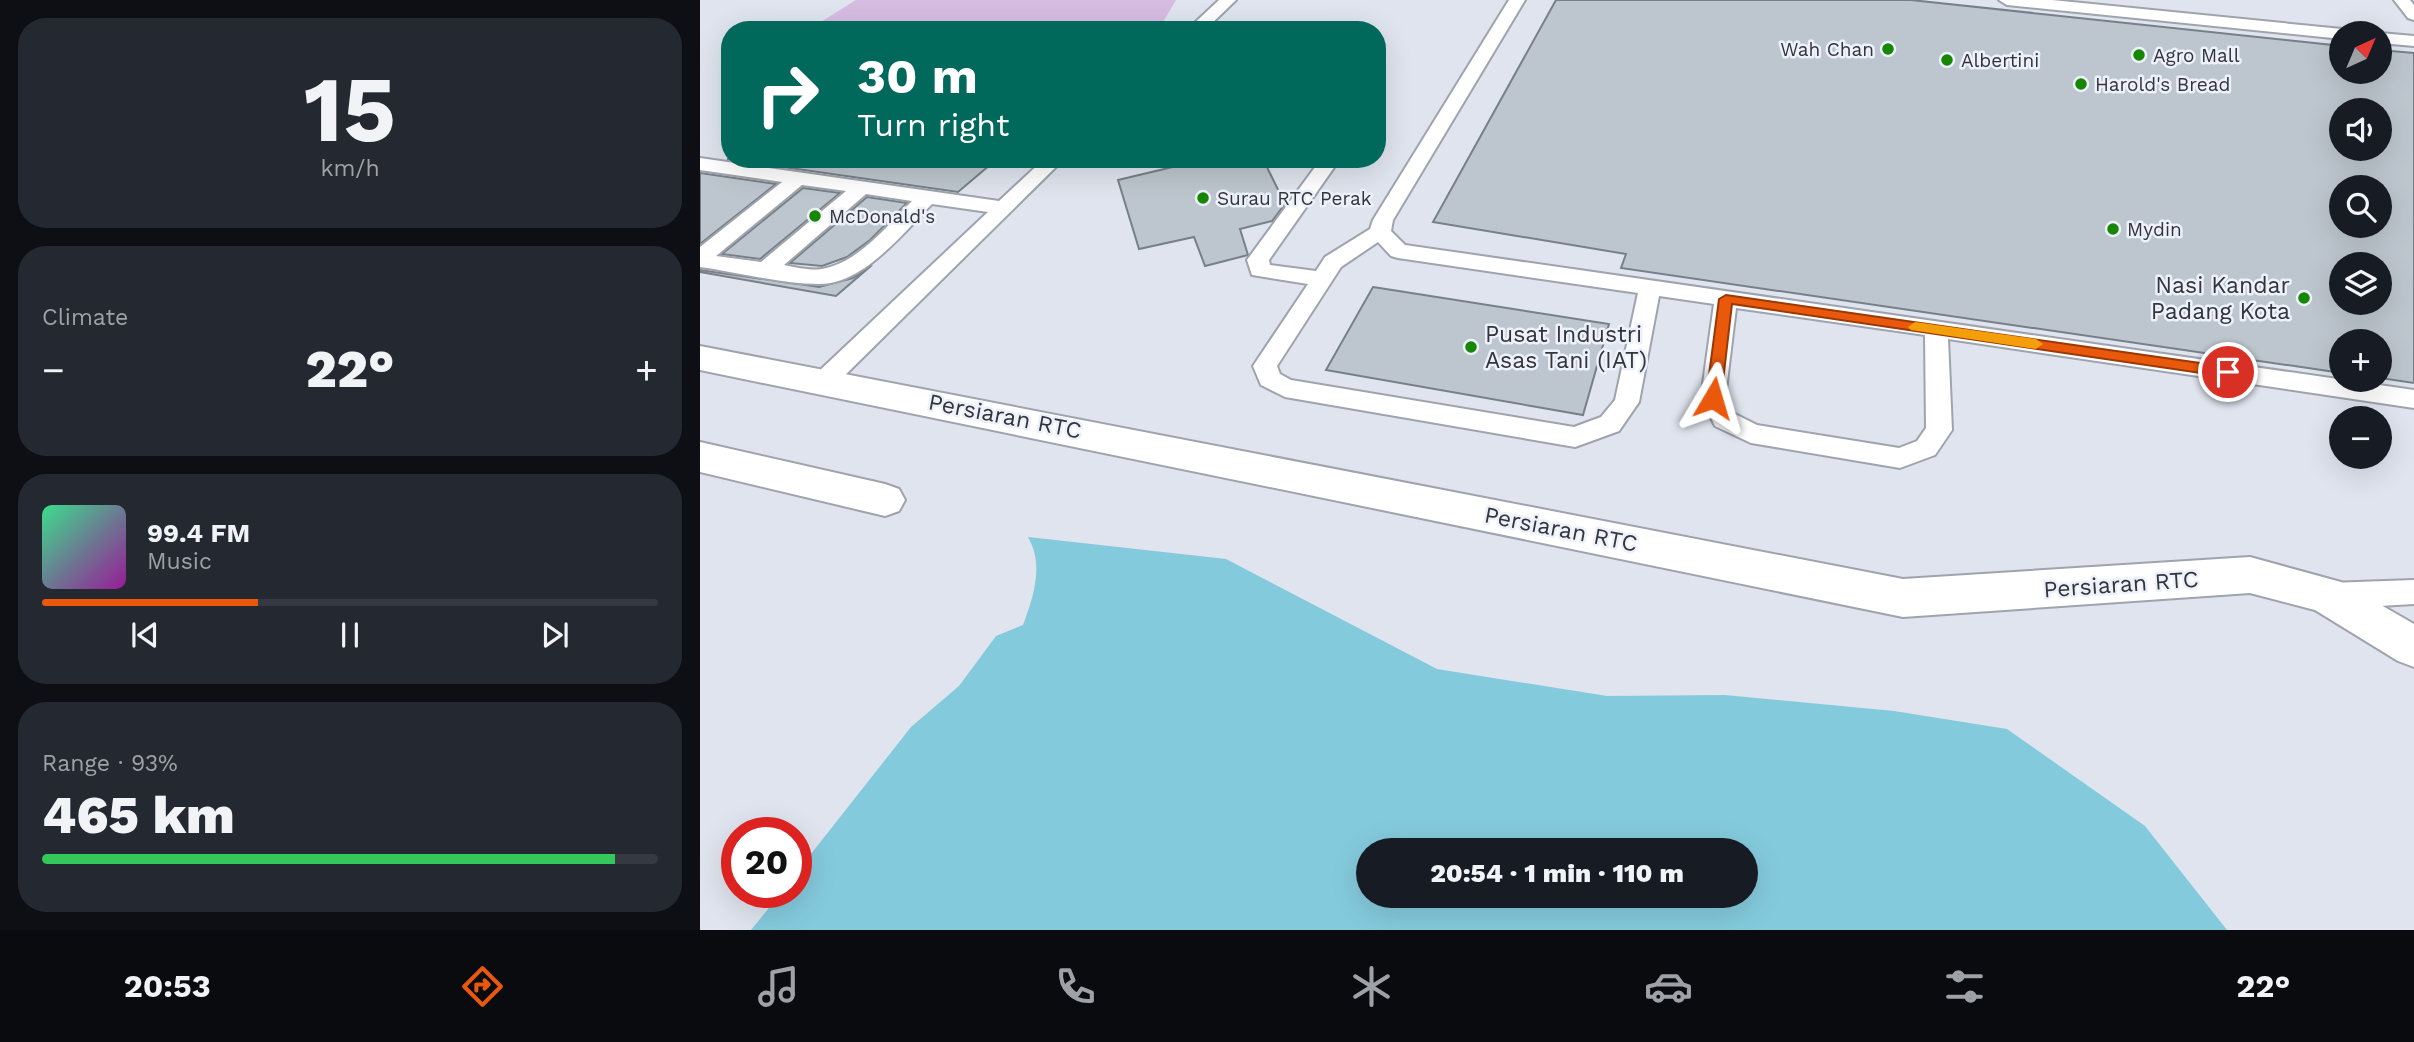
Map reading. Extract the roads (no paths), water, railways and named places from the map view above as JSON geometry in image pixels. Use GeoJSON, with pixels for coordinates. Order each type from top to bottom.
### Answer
{"type":"FeatureCollection","features":[{"type":"Feature","properties":{"kind":"street","name":"Persiaran RTC"},"geometry":{"type":"LineString","coordinates":[[700,358],[825,380],[1903,598],[2250,575],[2328,596],[2414,647]]}},
{"type":"Feature","properties":{"kind":"street"},"geometry":{"type":"LineString","coordinates":[[700,457],[885,500]]}},
{"type":"Feature","properties":{"kind":"lane"},"geometry":{"type":"LineString","coordinates":[[1205,21],[1228,0]]}},
{"type":"Feature","properties":{"kind":"lane"},"geometry":{"type":"LineString","coordinates":[[1517,0],[1383,220],[1380,232],[1333,262],[1265,366],[1270,379],[1285,388],[1575,437],[1610,424],[1627,402],[1650,288]]}},
{"type":"Feature","properties":{"kind":"lane"},"geometry":{"type":"LineString","coordinates":[[2007,0],[2329,33]]}},
{"type":"Feature","properties":{"kind":"lane"},"geometry":{"type":"LineString","coordinates":[[2401,0],[2414,1]]}},
{"type":"Feature","properties":{"kind":"lane"},"geometry":{"type":"LineString","coordinates":[[2401,0],[2414,15]]}},
{"type":"Feature","properties":{"kind":"lane"},"geometry":{"type":"LineString","coordinates":[[2392,39],[2414,41]]}},
{"type":"Feature","properties":{"kind":"lane"},"geometry":{"type":"LineString","coordinates":[[700,164],[721,167]]}},
{"type":"Feature","properties":{"kind":"lane"},"geometry":{"type":"LineString","coordinates":[[728,168],[1004,208]]}},
{"type":"Feature","properties":{"kind":"lane"},"geometry":{"type":"LineString","coordinates":[[825,380],[1046,168]]}},
{"type":"Feature","properties":{"kind":"lane"},"geometry":{"type":"LineString","coordinates":[[1322,279],[1260,270],[1258,260],[1324,168]]}},
{"type":"Feature","properties":{"kind":"lane"},"geometry":{"type":"LineString","coordinates":[[700,259],[798,178]]}},
{"type":"Feature","properties":{"kind":"lane"},"geometry":{"type":"LineString","coordinates":[[766,269],[861,188]]}},
{"type":"Feature","properties":{"kind":"lane"},"geometry":{"type":"LineString","coordinates":[[700,259],[820,277],[837,273],[861,261],[927,197]]}},
{"type":"Feature","properties":{"kind":"lane"},"geometry":{"type":"LineString","coordinates":[[1380,232],[1398,251],[2414,399]]}},
{"type":"Feature","properties":{"kind":"lane"},"geometry":{"type":"LineString","coordinates":[[1726,299],[1713,398],[1724,419],[1751,434],[1900,458],[1926,449],[1939,430],[1937,330]]}},
{"type":"Feature","properties":{"kind":"lane"},"geometry":{"type":"LineString","coordinates":[[2328,596],[2414,592]]}},
{"type":"Feature","properties":{"kind":"water"},"geometry":{"type":"Polygon","coordinates":[[[1028,537],[1226,559],[1437,669],[1607,696],[1725,695],[1894,711],[2007,729],[2145,826],[2227,930],[751,930],[769,908],[812,908],[812,853],[911,727],[959,686],[996,636],[1023,625],[1036,580],[1036,558],[1028,537]]]}},
{"type":"Feature","properties":{"kind":"place","name":"Wah Chan"},"geometry":{"type":"Point","coordinates":[1888,49]}},
{"type":"Feature","properties":{"kind":"place","name":"Agro Mall"},"geometry":{"type":"Point","coordinates":[2139,55]}},
{"type":"Feature","properties":{"kind":"place","name":"Albertini"},"geometry":{"type":"Point","coordinates":[1947,60]}},
{"type":"Feature","properties":{"kind":"place","name":"Harold's Bread"},"geometry":{"type":"Point","coordinates":[2081,84]}},
{"type":"Feature","properties":{"kind":"place","name":"Surau RTC Perak"},"geometry":{"type":"Point","coordinates":[1203,198]}},
{"type":"Feature","properties":{"kind":"place","name":"McDonald's"},"geometry":{"type":"Point","coordinates":[815,216]}},
{"type":"Feature","properties":{"kind":"place","name":"Mydin"},"geometry":{"type":"Point","coordinates":[2113,229]}},
{"type":"Feature","properties":{"kind":"place","name":"Nasi Kandar Padang Kota"},"geometry":{"type":"Point","coordinates":[2304,298]}},
{"type":"Feature","properties":{"kind":"place","name":"Pusat Industri Asas Tani (IAT)"},"geometry":{"type":"Point","coordinates":[1471,347]}}]}
